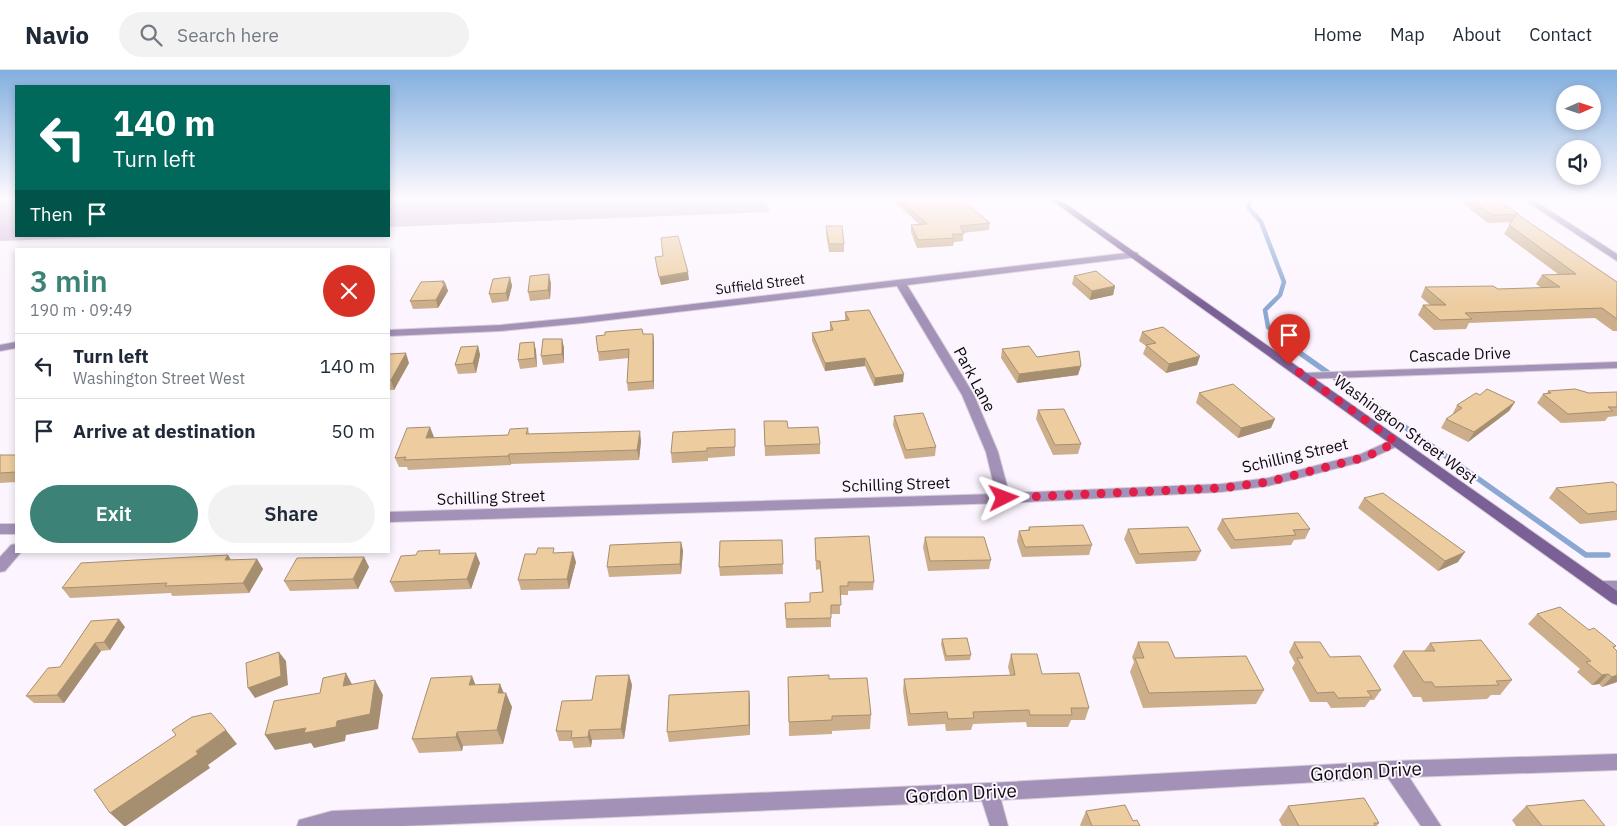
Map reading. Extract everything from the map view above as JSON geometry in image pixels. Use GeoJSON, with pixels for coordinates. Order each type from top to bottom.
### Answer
{"type":"FeatureCollection","features":[{"type":"Feature","properties":{"kind":"street","name":"Washington Street West"},"geometry":{"type":"LineString","coordinates":[[1106,234],[1617,599]]}},
{"type":"Feature","properties":{"kind":"street"},"geometry":{"type":"LineString","coordinates":[[1581,234],[1617,258]]}},
{"type":"Feature","properties":{"kind":"street","name":"Suffield Street"},"geometry":{"type":"LineString","coordinates":[[390,333],[501,328],[583,320],[1135,255]]}},
{"type":"Feature","properties":{"kind":"street","name":"Park Lane"},"geometry":{"type":"LineString","coordinates":[[900,282],[968,395],[992,452],[1004,498]]}},
{"type":"Feature","properties":{"kind":"street"},"geometry":{"type":"LineString","coordinates":[[0,348],[15,345]]}},
{"type":"Feature","properties":{"kind":"street","name":"Cascade Drive"},"geometry":{"type":"LineString","coordinates":[[1304,376],[1617,365]]}},
{"type":"Feature","properties":{"kind":"street","name":"Schilling Street"},"geometry":{"type":"LineString","coordinates":[[390,517],[1004,498],[1222,488],[1268,482],[1366,457],[1396,442]]}},
{"type":"Feature","properties":{"kind":"street"},"geometry":{"type":"LineString","coordinates":[[0,529],[15,529]]}},
{"type":"Feature","properties":{"kind":"street"},"geometry":{"type":"LineString","coordinates":[[0,567],[15,550]]}},
{"type":"Feature","properties":{"kind":"street"},"geometry":{"type":"LineString","coordinates":[[1601,587],[1617,587]]}},
{"type":"Feature","properties":{"kind":"street","name":"Gordon Drive"},"geometry":{"type":"LineString","coordinates":[[306,826],[342,820],[989,792],[1392,769],[1617,762]]}},
{"type":"Feature","properties":{"kind":"street"},"geometry":{"type":"LineString","coordinates":[[1392,769],[1432,826]]}},
{"type":"Feature","properties":{"kind":"street"},"geometry":{"type":"LineString","coordinates":[[989,792],[999,826]]}},
{"type":"Feature","properties":{"kind":"shaded area"},"geometry":{"type":"Polygon","coordinates":[[[0,234],[15,234],[15,237],[109,237],[0,241],[0,234]]]}},
{"type":"Feature","properties":{"kind":"building"},"geometry":{"type":"Polygon","coordinates":[[[827,234],[843,234],[844,244],[829,244],[827,234]]]}},
{"type":"Feature","properties":{"kind":"building"},"geometry":{"type":"Polygon","coordinates":[[[915,234],[952,234],[954,238],[918,240],[915,234]]]}},
{"type":"Feature","properties":{"kind":"building"},"geometry":{"type":"Polygon","coordinates":[[[1522,234],[1547,234],[1617,282],[1617,319],[1602,308],[1465,313],[1472,319],[1440,320],[1423,305],[1446,305],[1425,287],[1493,286],[1498,289],[1560,287],[1542,275],[1576,274],[1522,234]]]}},
{"type":"Feature","properties":{"kind":"building"},"geometry":{"type":"Polygon","coordinates":[[[678,236],[688,272],[659,277],[655,257],[663,256],[661,238],[678,236]]]}},
{"type":"Feature","properties":{"kind":"building"},"geometry":{"type":"Polygon","coordinates":[[[1096,271],[1115,286],[1092,291],[1074,276],[1096,271]]]}},
{"type":"Feature","properties":{"kind":"building"},"geometry":{"type":"Polygon","coordinates":[[[549,274],[548,290],[528,292],[530,276],[549,274]]]}},
{"type":"Feature","properties":{"kind":"building"},"geometry":{"type":"Polygon","coordinates":[[[510,277],[506,293],[489,294],[493,279],[510,277]]]}},
{"type":"Feature","properties":{"kind":"building"},"geometry":{"type":"Polygon","coordinates":[[[444,281],[442,283],[445,283],[436,300],[410,301],[421,282],[444,281]]]}},
{"type":"Feature","properties":{"kind":"building"},"geometry":{"type":"Polygon","coordinates":[[[869,310],[904,374],[875,378],[865,358],[825,363],[812,333],[833,330],[830,322],[849,320],[845,312],[869,310]]]}},
{"type":"Feature","properties":{"kind":"building"},"geometry":{"type":"Polygon","coordinates":[[[1163,327],[1200,356],[1169,364],[1146,345],[1156,343],[1142,332],[1163,327]]]}},
{"type":"Feature","properties":{"kind":"building"},"geometry":{"type":"Polygon","coordinates":[[[642,329],[643,334],[653,334],[653,381],[627,383],[629,349],[598,352],[596,336],[605,335],[605,332],[642,329]]]}},
{"type":"Feature","properties":{"kind":"building"},"geometry":{"type":"Polygon","coordinates":[[[543,339],[562,339],[562,354],[541,356],[543,339]]]}},
{"type":"Feature","properties":{"kind":"building"},"geometry":{"type":"Polygon","coordinates":[[[534,342],[535,358],[518,360],[520,343],[534,342]]]}},
{"type":"Feature","properties":{"kind":"building"},"geometry":{"type":"Polygon","coordinates":[[[478,346],[473,363],[455,365],[461,347],[478,346]]]}},
{"type":"Feature","properties":{"kind":"building"},"geometry":{"type":"Polygon","coordinates":[[[1029,346],[1037,357],[1079,351],[1081,366],[1019,374],[1002,349],[1029,346]]]}},
{"type":"Feature","properties":{"kind":"building"},"geometry":{"type":"Polygon","coordinates":[[[406,353],[391,380],[390,380],[390,354],[406,353]]]}},
{"type":"Feature","properties":{"kind":"building"},"geometry":{"type":"Polygon","coordinates":[[[1233,384],[1275,419],[1241,428],[1199,393],[1233,384]]]}},
{"type":"Feature","properties":{"kind":"building"},"geometry":{"type":"Polygon","coordinates":[[[1487,389],[1515,402],[1474,432],[1446,419],[1462,408],[1457,405],[1476,393],[1480,395],[1487,389]]]}},
{"type":"Feature","properties":{"kind":"building"},"geometry":{"type":"Polygon","coordinates":[[[1575,389],[1589,393],[1617,392],[1617,407],[1608,407],[1613,411],[1568,414],[1543,394],[1551,393],[1548,391],[1575,389]]]}},
{"type":"Feature","properties":{"kind":"building"},"geometry":{"type":"Polygon","coordinates":[[[1064,409],[1081,444],[1055,445],[1038,410],[1064,409]]]}},
{"type":"Feature","properties":{"kind":"building"},"geometry":{"type":"Polygon","coordinates":[[[923,413],[936,447],[906,450],[894,416],[923,413]]]}},
{"type":"Feature","properties":{"kind":"building"},"geometry":{"type":"Polygon","coordinates":[[[764,421],[787,421],[788,428],[818,427],[820,444],[765,446],[764,421]]]}},
{"type":"Feature","properties":{"kind":"building"},"geometry":{"type":"Polygon","coordinates":[[[430,427],[426,438],[508,435],[510,429],[528,428],[526,434],[640,431],[637,450],[404,460],[406,457],[395,458],[407,428],[430,427]]]}},
{"type":"Feature","properties":{"kind":"building"},"geometry":{"type":"Polygon","coordinates":[[[735,429],[735,447],[707,448],[707,451],[671,453],[673,432],[735,429]]]}},
{"type":"Feature","properties":{"kind":"building"},"geometry":{"type":"Polygon","coordinates":[[[0,455],[15,455],[15,472],[0,473],[0,455]]]}},
{"type":"Feature","properties":{"kind":"building"},"geometry":{"type":"Polygon","coordinates":[[[1613,482],[1617,485],[1617,511],[1588,514],[1556,488],[1613,482]]]}},
{"type":"Feature","properties":{"kind":"building"},"geometry":{"type":"Polygon","coordinates":[[[1383,493],[1465,552],[1445,561],[1364,498],[1383,493]]]}},
{"type":"Feature","properties":{"kind":"building"},"geometry":{"type":"Polygon","coordinates":[[[1298,513],[1310,529],[1293,530],[1296,535],[1235,540],[1222,519],[1298,513]]]}},
{"type":"Feature","properties":{"kind":"building"},"geometry":{"type":"Polygon","coordinates":[[[1083,525],[1092,545],[1025,547],[1019,531],[1030,530],[1029,527],[1083,525]]]}},
{"type":"Feature","properties":{"kind":"building"},"geometry":{"type":"Polygon","coordinates":[[[1188,527],[1201,551],[1139,554],[1128,529],[1188,527]]]}},
{"type":"Feature","properties":{"kind":"building"},"geometry":{"type":"Polygon","coordinates":[[[869,536],[874,582],[848,582],[848,586],[840,586],[841,605],[831,605],[831,618],[786,619],[785,603],[810,602],[810,593],[823,592],[820,561],[816,561],[815,538],[869,536]]]}},
{"type":"Feature","properties":{"kind":"building"},"geometry":{"type":"Polygon","coordinates":[[[925,537],[984,537],[991,560],[930,561],[925,537]]]}},
{"type":"Feature","properties":{"kind":"building"},"geometry":{"type":"Polygon","coordinates":[[[782,540],[783,564],[719,567],[720,541],[782,540]]]}},
{"type":"Feature","properties":{"kind":"building"},"geometry":{"type":"Polygon","coordinates":[[[681,542],[680,564],[607,567],[610,545],[681,542]]]}},
{"type":"Feature","properties":{"kind":"building"},"geometry":{"type":"Polygon","coordinates":[[[538,548],[554,548],[553,553],[573,552],[567,579],[518,580],[525,554],[536,554],[538,548]]]}},
{"type":"Feature","properties":{"kind":"building"},"geometry":{"type":"Polygon","coordinates":[[[440,550],[439,554],[476,553],[467,579],[390,582],[401,556],[416,555],[418,551],[440,550]]]}},
{"type":"Feature","properties":{"kind":"building"},"geometry":{"type":"Polygon","coordinates":[[[228,555],[225,560],[257,559],[243,583],[165,586],[167,583],[62,588],[81,563],[228,555]]]}},
{"type":"Feature","properties":{"kind":"building"},"geometry":{"type":"Polygon","coordinates":[[[364,557],[353,579],[284,581],[297,558],[364,557]]]}},
{"type":"Feature","properties":{"kind":"building"},"geometry":{"type":"Polygon","coordinates":[[[1560,607],[1589,630],[1594,628],[1616,646],[1613,647],[1617,651],[1617,675],[1612,677],[1608,674],[1602,675],[1586,662],[1591,661],[1537,614],[1560,607]]]}},
{"type":"Feature","properties":{"kind":"building"},"geometry":{"type":"Polygon","coordinates":[[[119,619],[104,642],[95,643],[57,695],[26,696],[48,668],[60,667],[91,621],[119,619]]]}},
{"type":"Feature","properties":{"kind":"building"},"geometry":{"type":"Polygon","coordinates":[[[967,638],[971,655],[946,656],[942,639],[967,638]]]}},
{"type":"Feature","properties":{"kind":"building"},"geometry":{"type":"Polygon","coordinates":[[[1481,640],[1512,680],[1496,681],[1499,685],[1435,687],[1432,682],[1424,682],[1403,651],[1435,651],[1430,643],[1481,640]]]}},
{"type":"Feature","properties":{"kind":"building"},"geometry":{"type":"Polygon","coordinates":[[[1138,642],[1168,642],[1175,658],[1246,656],[1264,690],[1149,693],[1135,658],[1144,658],[1138,642]]]}},
{"type":"Feature","properties":{"kind":"building"},"geometry":{"type":"Polygon","coordinates":[[[1294,642],[1320,642],[1330,657],[1360,656],[1381,690],[1367,691],[1372,697],[1338,698],[1334,692],[1317,693],[1297,658],[1303,658],[1294,642]]]}},
{"type":"Feature","properties":{"kind":"building"},"geometry":{"type":"Polygon","coordinates":[[[279,652],[281,676],[248,688],[246,663],[279,652]]]}},
{"type":"Feature","properties":{"kind":"building"},"geometry":{"type":"Polygon","coordinates":[[[1011,654],[1037,654],[1042,674],[1079,673],[1089,708],[1071,708],[1072,715],[1030,715],[1029,710],[973,712],[974,718],[948,719],[947,712],[910,714],[904,679],[1015,675],[1011,654]]]}},
{"type":"Feature","properties":{"kind":"building"},"geometry":{"type":"Polygon","coordinates":[[[346,673],[343,686],[375,680],[370,714],[337,721],[336,727],[304,733],[306,728],[265,735],[274,701],[320,693],[323,678],[346,673]]]}},
{"type":"Feature","properties":{"kind":"building"},"geometry":{"type":"Polygon","coordinates":[[[629,675],[621,729],[589,730],[588,737],[571,738],[572,731],[556,731],[562,701],[592,700],[596,676],[629,675]]]}},
{"type":"Feature","properties":{"kind":"building"},"geometry":{"type":"Polygon","coordinates":[[[829,675],[829,679],[867,678],[871,715],[832,716],[832,720],[789,722],[788,677],[829,675]]]}},
{"type":"Feature","properties":{"kind":"building"},"geometry":{"type":"Polygon","coordinates":[[[472,676],[469,685],[500,684],[498,693],[506,693],[497,730],[457,732],[456,737],[412,739],[431,678],[472,676]]]}},
{"type":"Feature","properties":{"kind":"building"},"geometry":{"type":"Polygon","coordinates":[[[749,691],[749,725],[667,732],[669,695],[749,691]]]}},
{"type":"Feature","properties":{"kind":"building"},"geometry":{"type":"Polygon","coordinates":[[[211,713],[226,730],[196,751],[198,754],[110,813],[94,790],[176,735],[172,730],[192,717],[211,713]]]}},
{"type":"Feature","properties":{"kind":"building"},"geometry":{"type":"Polygon","coordinates":[[[1364,798],[1379,823],[1374,823],[1375,826],[1299,826],[1288,806],[1364,798]]]}},
{"type":"Feature","properties":{"kind":"building"},"geometry":{"type":"Polygon","coordinates":[[[1584,800],[1605,826],[1542,826],[1526,806],[1584,800]]]}},
{"type":"Feature","properties":{"kind":"building"},"geometry":{"type":"Polygon","coordinates":[[[1125,805],[1133,821],[1137,820],[1140,826],[1092,826],[1086,811],[1125,805]]]}},
{"type":"Feature","properties":{"kind":"waterway"},"geometry":{"type":"LineString","coordinates":[[1266,234],[1284,282],[1280,295],[1265,310],[1268,327],[1302,354]]}},
{"type":"Feature","properties":{"kind":"waterway"},"geometry":{"type":"LineString","coordinates":[[1300,353],[1586,555],[1608,555]]}},
{"type":"Feature","properties":{"kind":"route"},"geometry":{"type":"LineString","coordinates":[[1004,498],[1222,488],[1268,482],[1366,457],[1396,442],[1289,365]]}}]}
